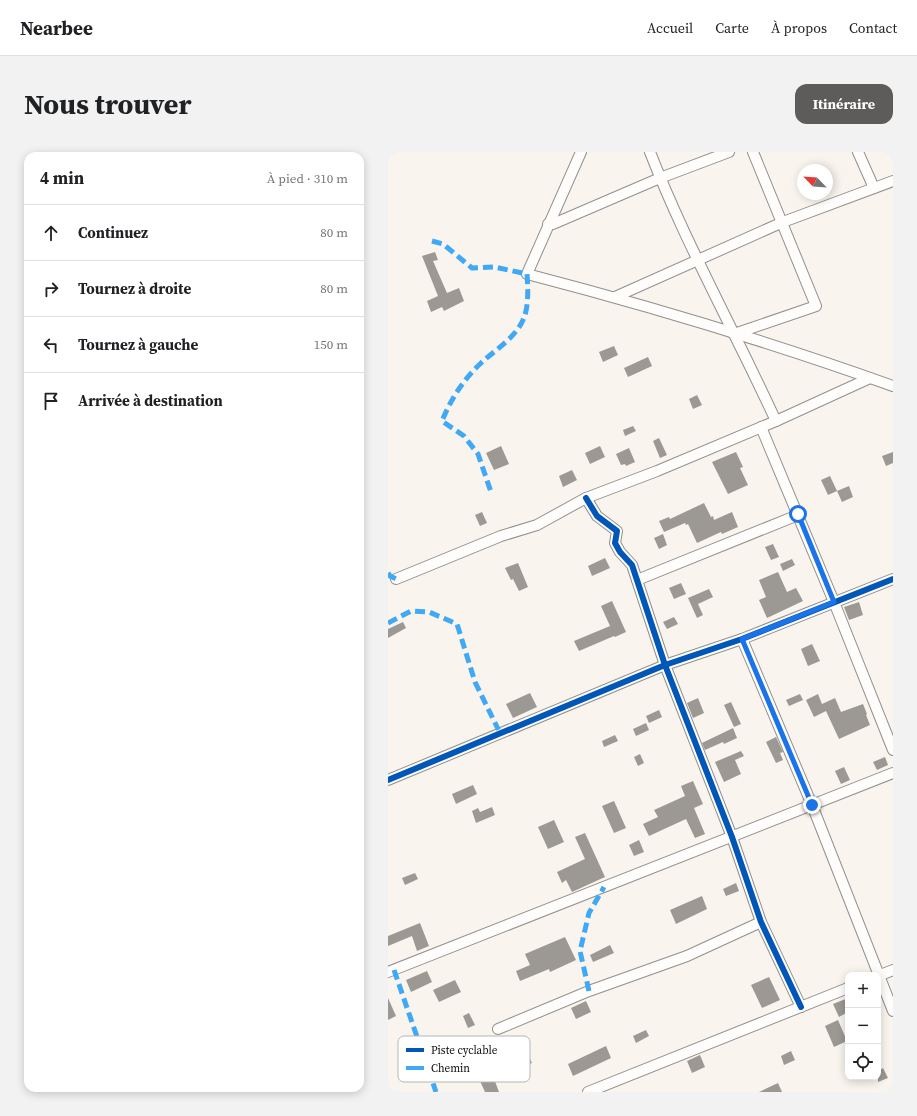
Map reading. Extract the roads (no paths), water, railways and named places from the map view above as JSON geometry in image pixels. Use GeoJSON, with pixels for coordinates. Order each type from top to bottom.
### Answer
{"type":"FeatureCollection","features":[{"type":"Feature","properties":{"kind":"street"},"geometry":{"type":"LineString","coordinates":[[581,152],[527,274],[614,297],[734,334],[893,386]]}},
{"type":"Feature","properties":{"kind":"street"},"geometry":{"type":"LineString","coordinates":[[650,152],[660,178],[697,260],[776,421]]}},
{"type":"Feature","properties":{"kind":"street"},"geometry":{"type":"LineString","coordinates":[[548,224],[553,224],[660,178],[729,152]]}},
{"type":"Feature","properties":{"kind":"street"},"geometry":{"type":"LineString","coordinates":[[734,334],[816,306],[783,222],[753,152]]}},
{"type":"Feature","properties":{"kind":"street"},"geometry":{"type":"LineString","coordinates":[[858,152],[874,188]]}},
{"type":"Feature","properties":{"kind":"street"},"geometry":{"type":"LineString","coordinates":[[614,297],[783,222],[893,181]]}},
{"type":"Feature","properties":{"kind":"street"},"geometry":{"type":"LineString","coordinates":[[396,579],[501,536],[537,525],[586,498],[657,471],[776,421],[870,378]]}},
{"type":"Feature","properties":{"kind":"street"},"geometry":{"type":"LineString","coordinates":[[761,427],[834,602],[893,750]]}},
{"type":"Feature","properties":{"kind":"street"},"geometry":{"type":"LineString","coordinates":[[586,498],[597,516],[617,531],[615,543],[620,552],[632,565],[664,665],[732,837],[761,922],[801,1007]]}},
{"type":"Feature","properties":{"kind":"street"},"geometry":{"type":"LineString","coordinates":[[637,580],[798,514]]}},
{"type":"Feature","properties":{"kind":"street"},"geometry":{"type":"LineString","coordinates":[[388,780],[664,665],[742,639],[893,579]]}},
{"type":"Feature","properties":{"kind":"street"},"geometry":{"type":"LineString","coordinates":[[742,639],[812,805],[876,972]]}},
{"type":"Feature","properties":{"kind":"street"},"geometry":{"type":"LineString","coordinates":[[388,972],[893,773]]}},
{"type":"Feature","properties":{"kind":"street"},"geometry":{"type":"LineString","coordinates":[[498,1029],[589,991],[687,956],[761,922]]}},
{"type":"Feature","properties":{"kind":"street"},"geometry":{"type":"LineString","coordinates":[[881,975],[893,970]]}},
{"type":"Feature","properties":{"kind":"street"},"geometry":{"type":"LineString","coordinates":[[881,983],[893,1011]]}},
{"type":"Feature","properties":{"kind":"street"},"geometry":{"type":"LineString","coordinates":[[588,1092],[845,989]]}}]}
